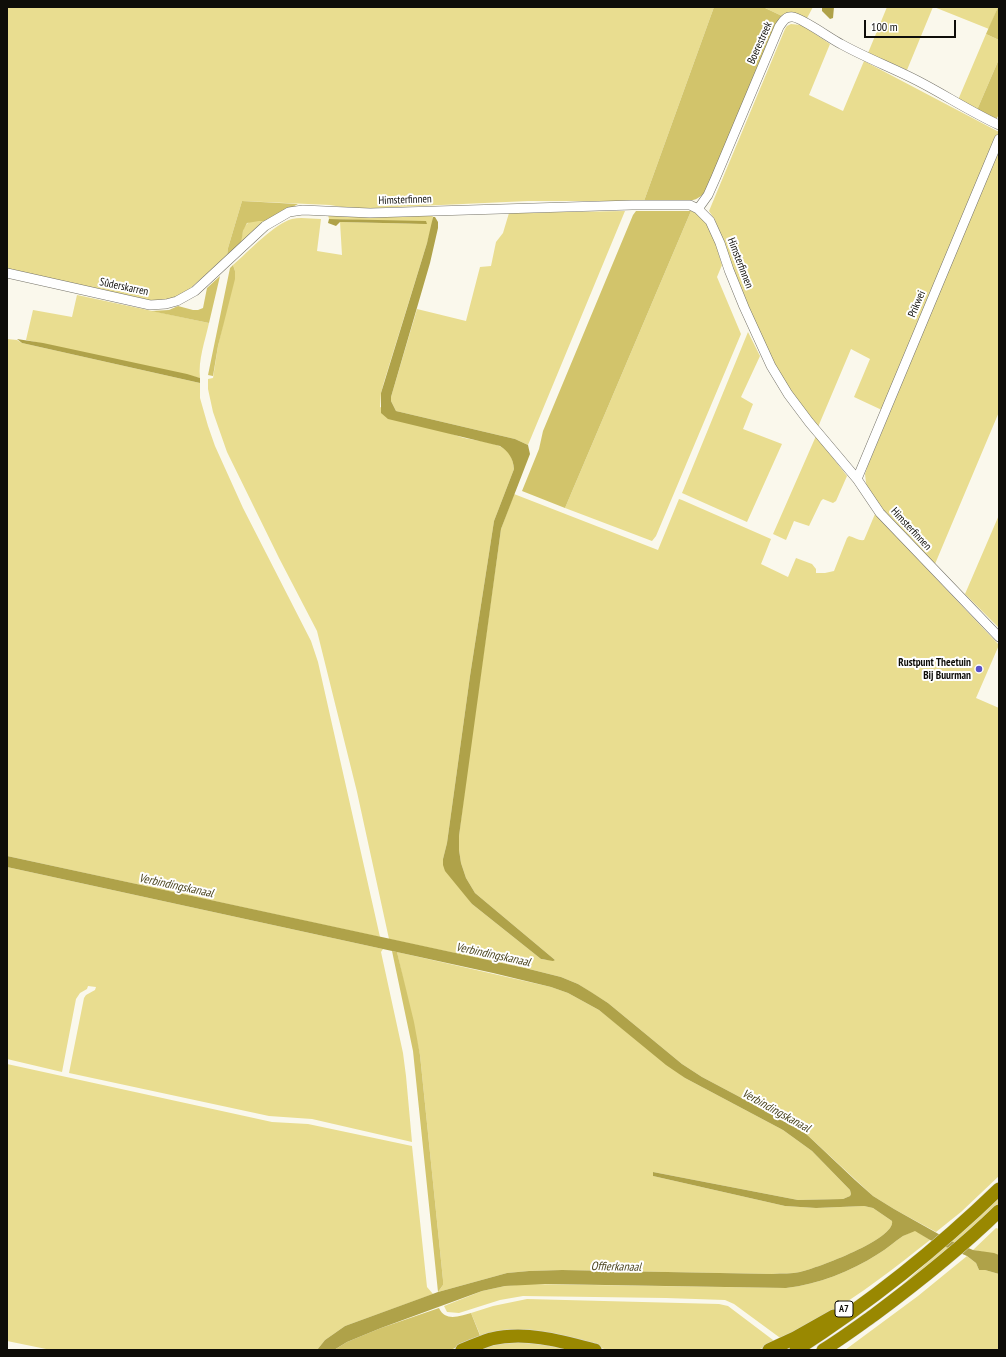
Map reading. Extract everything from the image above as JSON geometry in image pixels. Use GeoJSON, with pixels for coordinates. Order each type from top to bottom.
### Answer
{"type":"FeatureCollection","features":[{"type":"Feature","properties":{"kind":"highway","name":"A7"},"geometry":{"type":"LineString","coordinates":[[796,1350],[852,1312],[916,1263],[999,1189]]}},
{"type":"Feature","properties":{"kind":"highway","name":"A7"},"geometry":{"type":"LineString","coordinates":[[823,1350],[883,1308],[930,1272],[999,1211]]}},
{"type":"Feature","properties":{"kind":"highway","name":"A7"},"geometry":{"type":"LineString","coordinates":[[769,1350],[828,1320],[898,1273],[916,1263]]}},
{"type":"Feature","properties":{"kind":"highway"},"geometry":{"type":"LineString","coordinates":[[462,1350],[491,1339],[517,1336],[554,1339],[595,1350]]}},
{"type":"Feature","properties":{"kind":"street","name":"Boerestreek"},"geometry":{"type":"LineString","coordinates":[[698,209],[708,195],[780,27],[783,21],[789,17],[802,20],[835,41],[919,82],[999,125]]}},
{"type":"Feature","properties":{"kind":"street","name":"Prikwei"},"geometry":{"type":"LineString","coordinates":[[858,479],[999,139]]}},
{"type":"Feature","properties":{"kind":"street","name":"Himsterfinnen"},"geometry":{"type":"LineString","coordinates":[[303,210],[370,213],[660,204],[690,205],[698,209],[710,221],[744,307],[771,366],[788,394],[809,422],[858,479],[880,513],[911,547],[999,636]]}},
{"type":"Feature","properties":{"kind":"street","name":"Sûderskarren"},"geometry":{"type":"LineString","coordinates":[[7,273],[150,305],[166,304],[177,301],[195,291],[265,226],[289,212],[303,210]]}},
{"type":"Feature","properties":{"kind":"shaded area"},"geometry":{"type":"Polygon","coordinates":[[[7,7],[714,7],[644,201],[528,201],[354,209],[330,205],[242,201],[227,256],[186,292],[169,300],[147,302],[7,271],[7,7]]]}},
{"type":"Feature","properties":{"kind":"shaded area"},"geometry":{"type":"Polygon","coordinates":[[[714,7],[763,7],[782,16],[775,27],[705,192],[700,197],[693,200],[644,201],[714,7]]]}},
{"type":"Feature","properties":{"kind":"shaded area"},"geometry":{"type":"Polygon","coordinates":[[[763,7],[813,7],[806,20],[786,15],[782,16],[763,7]]]}},
{"type":"Feature","properties":{"kind":"shaded area"},"geometry":{"type":"Polygon","coordinates":[[[822,7],[834,7],[833,18],[830,19],[822,11],[822,7]]]}},
{"type":"Feature","properties":{"kind":"shaded area"},"geometry":{"type":"Polygon","coordinates":[[[887,7],[933,7],[907,70],[868,53],[887,7]]]}},
{"type":"Feature","properties":{"kind":"shaded area"},"geometry":{"type":"Polygon","coordinates":[[[934,7],[998,7],[989,29],[934,7]]]}},
{"type":"Feature","properties":{"kind":"shaded area"},"geometry":{"type":"Polygon","coordinates":[[[999,7],[999,40],[986,34],[999,7]]]}},
{"type":"Feature","properties":{"kind":"shaded area"},"geometry":{"type":"Polygon","coordinates":[[[791,24],[805,27],[830,44],[809,95],[843,111],[864,61],[999,132],[884,411],[854,397],[870,359],[851,349],[818,427],[787,389],[753,322],[715,220],[709,211],[785,29],[791,24]]]}},
{"type":"Feature","properties":{"kind":"shaded area"},"geometry":{"type":"Polygon","coordinates":[[[986,34],[999,40],[999,59],[977,110],[958,100],[986,34]]]}},
{"type":"Feature","properties":{"kind":"shaded area"},"geometry":{"type":"Polygon","coordinates":[[[999,59],[999,114],[996,120],[977,110],[999,59]]]}},
{"type":"Feature","properties":{"kind":"shaded area"},"geometry":{"type":"Polygon","coordinates":[[[999,149],[999,412],[935,564],[878,504],[868,490],[865,474],[999,149]]]}},
{"type":"Feature","properties":{"kind":"shaded area"},"geometry":{"type":"Polygon","coordinates":[[[242,201],[298,204],[268,221],[247,223],[243,231],[241,244],[227,256],[228,248],[242,201]]]}},
{"type":"Feature","properties":{"kind":"shaded area"},"geometry":{"type":"Polygon","coordinates":[[[625,211],[528,445],[515,439],[396,411],[391,401],[391,397],[417,309],[466,321],[480,267],[491,266],[496,242],[503,233],[509,213],[625,211]]]}},
{"type":"Feature","properties":{"kind":"shaded area"},"geometry":{"type":"Polygon","coordinates":[[[636,211],[691,211],[565,508],[522,491],[539,449],[543,431],[633,215],[636,211]]]}},
{"type":"Feature","properties":{"kind":"shaded area"},"geometry":{"type":"Polygon","coordinates":[[[691,211],[700,214],[712,231],[722,265],[717,277],[741,334],[656,536],[652,541],[565,508],[691,211]]]}},
{"type":"Feature","properties":{"kind":"shaded area"},"geometry":{"type":"Polygon","coordinates":[[[433,214],[432,226],[384,382],[381,393],[380,407],[448,433],[501,447],[510,454],[514,469],[494,521],[470,676],[447,843],[443,859],[472,904],[541,959],[555,960],[475,893],[466,878],[461,863],[459,850],[459,836],[467,771],[501,529],[514,494],[658,550],[679,499],[771,539],[761,564],[788,577],[796,558],[812,564],[816,569],[816,573],[834,571],[847,538],[849,536],[864,540],[875,514],[999,645],[976,698],[999,708],[999,1176],[961,1212],[936,1232],[873,1196],[802,1130],[702,1077],[682,1064],[608,1003],[578,984],[561,977],[525,968],[389,939],[357,792],[317,631],[227,452],[213,412],[208,389],[208,379],[213,378],[218,346],[235,271],[233,265],[261,239],[278,226],[295,218],[321,219],[317,251],[342,255],[340,222],[426,224],[329,219],[328,215],[433,214]]]}},
{"type":"Feature","properties":{"kind":"shaded area"},"geometry":{"type":"Polygon","coordinates":[[[433,217],[435,217],[438,222],[438,228],[430,263],[391,401],[396,411],[515,439],[528,445],[530,454],[501,529],[459,836],[461,863],[466,878],[475,893],[555,960],[553,961],[541,959],[472,904],[445,871],[443,865],[494,521],[514,469],[510,456],[500,446],[388,419],[381,413],[381,393],[427,243],[433,217]]]}},
{"type":"Feature","properties":{"kind":"shaded area"},"geometry":{"type":"Polygon","coordinates":[[[329,219],[426,221],[427,224],[340,222],[336,226],[328,223],[329,219]]]}},
{"type":"Feature","properties":{"kind":"shaded area"},"geometry":{"type":"Polygon","coordinates":[[[251,221],[268,221],[241,244],[244,228],[251,221]]]}},
{"type":"Feature","properties":{"kind":"shaded area"},"geometry":{"type":"Polygon","coordinates":[[[233,265],[235,279],[218,346],[213,376],[208,375],[230,268],[233,265]]]}},
{"type":"Feature","properties":{"kind":"shaded area"},"geometry":{"type":"Polygon","coordinates":[[[220,276],[209,323],[151,311],[169,310],[178,306],[193,310],[203,308],[207,288],[220,276]]]}},
{"type":"Feature","properties":{"kind":"shaded area"},"geometry":{"type":"Polygon","coordinates":[[[77,295],[209,323],[201,357],[200,378],[26,340],[33,310],[72,317],[77,295]]]}},
{"type":"Feature","properties":{"kind":"shaded area"},"geometry":{"type":"Polygon","coordinates":[[[748,332],[760,356],[741,397],[753,404],[743,429],[782,444],[747,522],[682,493],[748,332]]]}},
{"type":"Feature","properties":{"kind":"shaded area"},"geometry":{"type":"Polygon","coordinates":[[[7,339],[17,340],[22,343],[200,383],[200,398],[215,446],[243,508],[311,641],[318,662],[380,937],[7,856],[7,339]]]}},
{"type":"Feature","properties":{"kind":"shaded area"},"geometry":{"type":"Polygon","coordinates":[[[17,339],[43,343],[187,374],[200,378],[200,383],[22,343],[17,339]]]}},
{"type":"Feature","properties":{"kind":"shaded area"},"geometry":{"type":"Polygon","coordinates":[[[816,436],[847,476],[836,501],[833,503],[823,499],[809,526],[794,521],[786,540],[773,534],[816,436]]]}},
{"type":"Feature","properties":{"kind":"shaded area"},"geometry":{"type":"Polygon","coordinates":[[[999,515],[999,628],[965,594],[999,515]]]}},
{"type":"Feature","properties":{"kind":"shaded area"},"geometry":{"type":"Polygon","coordinates":[[[7,856],[525,968],[561,977],[578,984],[608,1003],[682,1064],[702,1077],[802,1130],[873,1196],[951,1241],[973,1250],[999,1255],[999,1274],[979,1270],[976,1263],[967,1256],[930,1240],[915,1231],[903,1236],[881,1252],[845,1272],[810,1284],[786,1288],[545,1284],[505,1286],[482,1291],[381,1328],[347,1342],[334,1350],[317,1350],[325,1340],[345,1326],[438,1292],[507,1273],[562,1270],[772,1274],[797,1273],[838,1259],[869,1244],[882,1236],[890,1228],[892,1221],[873,1208],[864,1206],[816,1208],[785,1206],[653,1176],[653,1172],[798,1200],[843,1199],[851,1194],[850,1190],[812,1151],[783,1130],[685,1078],[666,1065],[599,1010],[568,993],[551,987],[493,973],[7,867],[7,856]]]}},
{"type":"Feature","properties":{"kind":"shaded area"},"geometry":{"type":"Polygon","coordinates":[[[7,867],[383,949],[381,952],[403,1053],[412,1142],[312,1119],[269,1116],[69,1073],[84,998],[86,995],[95,990],[96,987],[88,986],[87,989],[80,993],[76,999],[62,1072],[7,1059],[7,867]]]}},
{"type":"Feature","properties":{"kind":"shaded area"},"geometry":{"type":"Polygon","coordinates":[[[392,951],[397,952],[414,1022],[420,1055],[443,1280],[443,1285],[438,1292],[413,1051],[392,951]]]}},
{"type":"Feature","properties":{"kind":"shaded area"},"geometry":{"type":"Polygon","coordinates":[[[397,952],[551,987],[568,993],[599,1010],[685,1078],[783,1130],[812,1151],[850,1190],[851,1194],[843,1199],[798,1200],[653,1172],[653,1176],[785,1206],[816,1208],[864,1206],[873,1208],[892,1221],[890,1228],[882,1236],[854,1252],[797,1273],[772,1274],[562,1270],[529,1271],[507,1273],[438,1292],[443,1285],[443,1280],[420,1055],[397,952]]]}},
{"type":"Feature","properties":{"kind":"shaded area"},"geometry":{"type":"Polygon","coordinates":[[[7,1064],[272,1122],[308,1124],[412,1146],[427,1287],[433,1294],[345,1326],[325,1340],[317,1350],[51,1350],[7,1341],[7,1064]]]}},
{"type":"Feature","properties":{"kind":"shaded area"},"geometry":{"type":"Polygon","coordinates":[[[999,1197],[999,1207],[955,1243],[951,1241],[999,1197]]]}},
{"type":"Feature","properties":{"kind":"shaded area"},"geometry":{"type":"Polygon","coordinates":[[[996,1228],[999,1229],[999,1255],[973,1250],[996,1228]]]}},
{"type":"Feature","properties":{"kind":"shaded area"},"geometry":{"type":"Polygon","coordinates":[[[915,1230],[930,1240],[851,1299],[783,1340],[734,1304],[725,1300],[523,1296],[500,1300],[459,1313],[447,1312],[444,1306],[482,1291],[505,1286],[528,1284],[786,1288],[810,1284],[845,1272],[881,1252],[903,1236],[915,1230]]]}},
{"type":"Feature","properties":{"kind":"shaded area"},"geometry":{"type":"Polygon","coordinates":[[[945,1246],[953,1250],[902,1285],[945,1246]]]}},
{"type":"Feature","properties":{"kind":"shaded area"},"geometry":{"type":"Polygon","coordinates":[[[967,1256],[976,1263],[979,1270],[999,1274],[999,1350],[845,1350],[918,1296],[967,1256]]]}},
{"type":"Feature","properties":{"kind":"shaded area"},"geometry":{"type":"Polygon","coordinates":[[[527,1299],[719,1304],[728,1306],[777,1343],[757,1350],[608,1350],[574,1340],[481,1337],[471,1313],[493,1306],[527,1299]]]}},
{"type":"Feature","properties":{"kind":"shaded area"},"geometry":{"type":"Polygon","coordinates":[[[439,1308],[449,1317],[471,1313],[481,1338],[450,1350],[334,1350],[347,1342],[381,1328],[439,1308]]]}},
{"type":"Feature","properties":{"kind":"shaded area"},"geometry":{"type":"Polygon","coordinates":[[[514,1339],[581,1350],[470,1350],[514,1339]]]}},
{"type":"Feature","properties":{"kind":"place","name":"Rustpunt Theetuin Bij Buurman"},"geometry":{"type":"Point","coordinates":[979,669]}},
{"type":"Feature","properties":{"kind":"water label","name":"Verbindingskanaal"},"geometry":{"type":"Point","coordinates":[176,886]}},
{"type":"Feature","properties":{"kind":"water label","name":"Verbindingskanaal"},"geometry":{"type":"Point","coordinates":[493,955]}},
{"type":"Feature","properties":{"kind":"water label","name":"Verbindingskanaal"},"geometry":{"type":"Point","coordinates":[776,1111]}},
{"type":"Feature","properties":{"kind":"water label","name":"Offierkanaal"},"geometry":{"type":"Point","coordinates":[616,1267]}}]}
